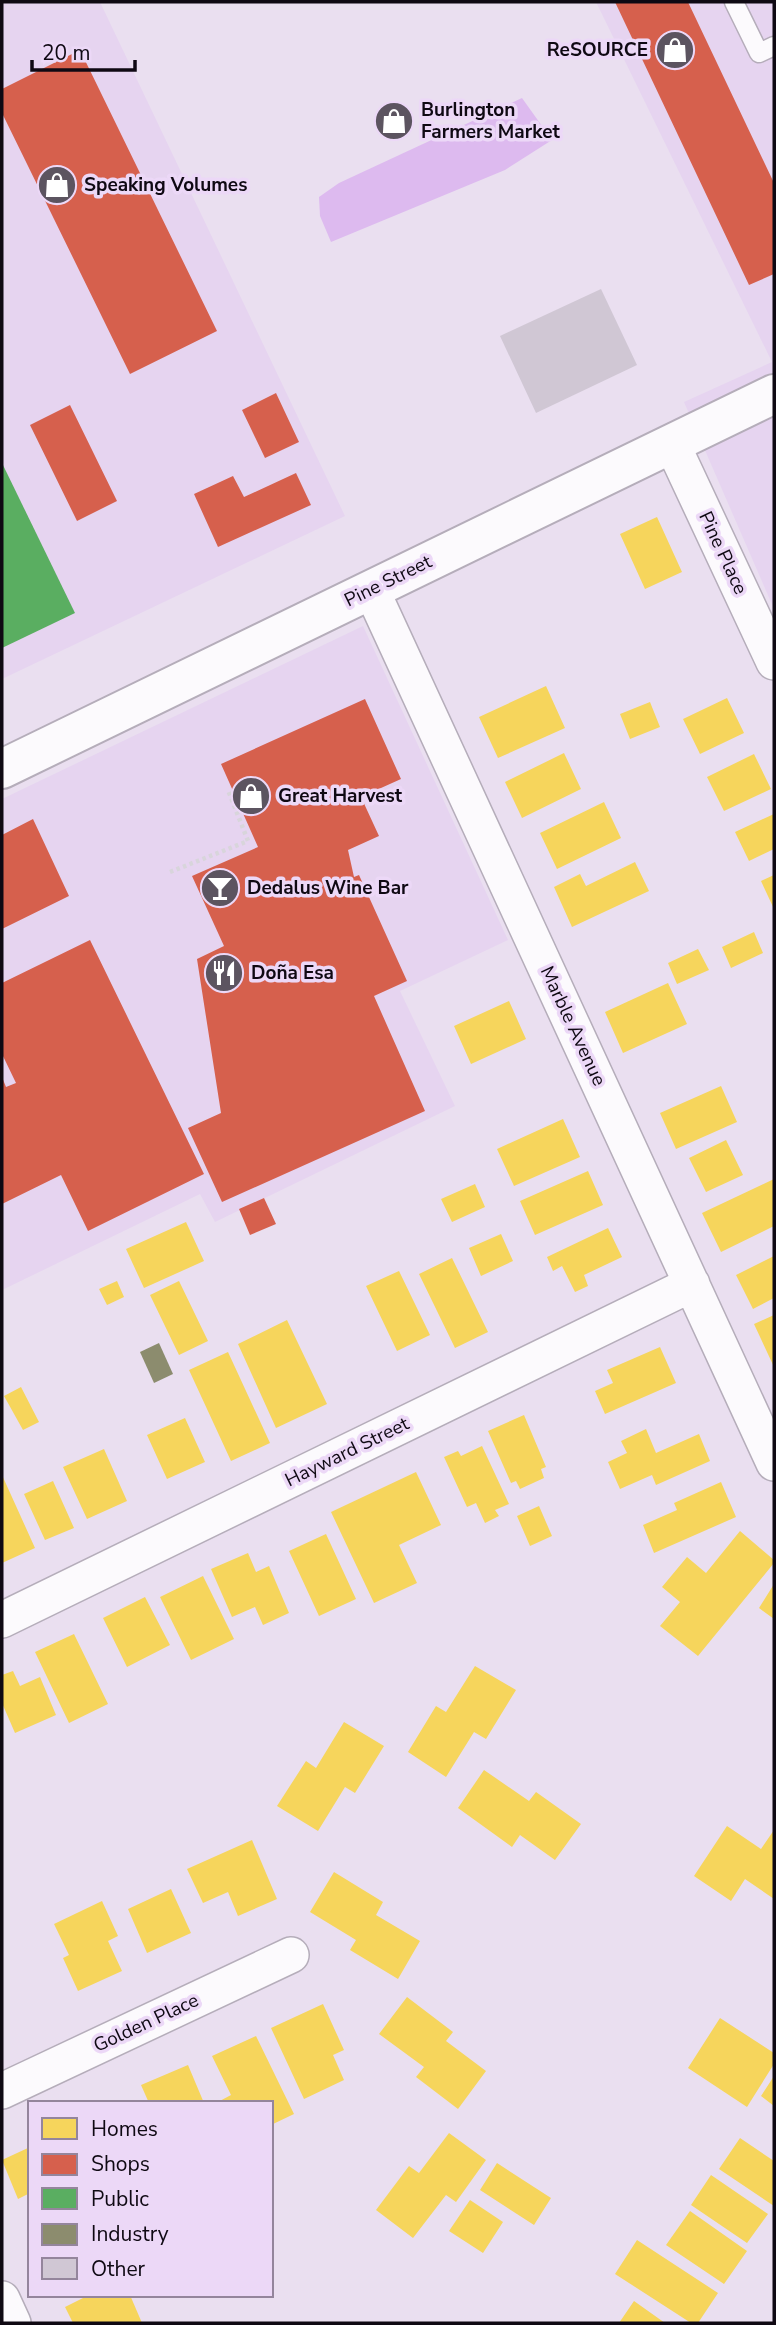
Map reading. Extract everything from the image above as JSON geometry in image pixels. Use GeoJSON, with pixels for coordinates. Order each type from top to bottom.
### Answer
{"type":"FeatureCollection","features":[{"type":"Feature","properties":{"kind":"main road","name":"Pine Street"},"geometry":{"type":"LineString","coordinates":[[2,769],[774,394]]}},
{"type":"Feature","properties":{"kind":"street","name":"Pine Place"},"geometry":{"type":"LineString","coordinates":[[672,444],[774,662]]}},
{"type":"Feature","properties":{"kind":"street","name":"Marble Avenue"},"geometry":{"type":"LineString","coordinates":[[371,589],[774,1463]]}},
{"type":"Feature","properties":{"kind":"street","name":"Hayward Street"},"geometry":{"type":"LineString","coordinates":[[2,1620],[692,1284]]}},
{"type":"Feature","properties":{"kind":"street","name":"Golden Place"},"geometry":{"type":"LineString","coordinates":[[2,2091],[291,1955]]}},
{"type":"Feature","properties":{"kind":"street"},"geometry":{"type":"LineString","coordinates":[[2,2299],[13,2323]]}},
{"type":"Feature","properties":{"kind":"lane"},"geometry":{"type":"LineString","coordinates":[[734,2],[759,53],[774,46]]}},
{"type":"Feature","properties":{"kind":"path"},"geometry":{"type":"LineString","coordinates":[[170,872],[248,841],[228,790]]}},
{"type":"Feature","properties":{"kind":"shaded area"},"geometry":{"type":"Polygon","coordinates":[[[2,2],[100,2],[345,516],[2,679],[2,2]]]}},
{"type":"Feature","properties":{"kind":"shaded area"},"geometry":{"type":"Polygon","coordinates":[[[596,2],[774,2],[774,609],[684,402],[772,362],[596,2]]]}},
{"type":"Feature","properties":{"kind":"shaded area"},"geometry":{"type":"Polygon","coordinates":[[[522,98],[552,140],[505,170],[331,242],[320,216],[319,197],[339,183],[522,98]]]}},
{"type":"Feature","properties":{"kind":"shaded area"},"geometry":{"type":"Polygon","coordinates":[[[363,626],[508,940],[400,991],[455,1106],[215,1222],[200,1194],[2,1290],[2,799],[363,626]]]}},
{"type":"Feature","properties":{"kind":"building: Homes"},"geometry":{"type":"Polygon","coordinates":[[[657,517],[682,572],[645,589],[620,534],[657,517]]]}},
{"type":"Feature","properties":{"kind":"building: Homes"},"geometry":{"type":"Polygon","coordinates":[[[546,686],[565,728],[498,758],[479,717],[546,686]]]}},
{"type":"Feature","properties":{"kind":"building: Homes"},"geometry":{"type":"Polygon","coordinates":[[[727,698],[744,733],[700,754],[683,719],[727,698]]]}},
{"type":"Feature","properties":{"kind":"building: Homes"},"geometry":{"type":"Polygon","coordinates":[[[650,702],[660,727],[630,739],[620,714],[650,702]]]}},
{"type":"Feature","properties":{"kind":"building: Homes"},"geometry":{"type":"Polygon","coordinates":[[[564,753],[581,789],[522,818],[505,782],[564,753]]]}},
{"type":"Feature","properties":{"kind":"building: Homes"},"geometry":{"type":"Polygon","coordinates":[[[754,754],[771,789],[724,811],[707,777],[754,754]]]}},
{"type":"Feature","properties":{"kind":"building: Homes"},"geometry":{"type":"Polygon","coordinates":[[[604,802],[621,838],[557,869],[540,833],[604,802]]]}},
{"type":"Feature","properties":{"kind":"building: Homes"},"geometry":{"type":"Polygon","coordinates":[[[774,814],[774,849],[749,861],[735,832],[774,814]]]}},
{"type":"Feature","properties":{"kind":"building: Homes"},"geometry":{"type":"Polygon","coordinates":[[[635,862],[649,891],[572,927],[554,887],[580,874],[586,886],[635,862]]]}},
{"type":"Feature","properties":{"kind":"building: Homes"},"geometry":{"type":"Polygon","coordinates":[[[774,875],[774,909],[761,881],[774,875]]]}},
{"type":"Feature","properties":{"kind":"building: Homes"},"geometry":{"type":"Polygon","coordinates":[[[754,932],[763,953],[731,968],[722,947],[754,932]]]}},
{"type":"Feature","properties":{"kind":"building: Homes"},"geometry":{"type":"Polygon","coordinates":[[[698,949],[709,970],[677,984],[668,963],[698,949]]]}},
{"type":"Feature","properties":{"kind":"building: Homes"},"geometry":{"type":"Polygon","coordinates":[[[668,983],[687,1024],[623,1053],[605,1012],[668,983]]]}},
{"type":"Feature","properties":{"kind":"building: Homes"},"geometry":{"type":"Polygon","coordinates":[[[509,1001],[526,1039],[471,1064],[454,1026],[509,1001]]]}},
{"type":"Feature","properties":{"kind":"building: Homes"},"geometry":{"type":"Polygon","coordinates":[[[721,1086],[737,1122],[676,1149],[660,1113],[721,1086]]]}},
{"type":"Feature","properties":{"kind":"building: Homes"},"geometry":{"type":"Polygon","coordinates":[[[563,1119],[580,1157],[514,1186],[497,1149],[563,1119]]]}},
{"type":"Feature","properties":{"kind":"building: Homes"},"geometry":{"type":"Polygon","coordinates":[[[726,1140],[743,1175],[706,1192],[689,1158],[726,1140]]]}},
{"type":"Feature","properties":{"kind":"building: Homes"},"geometry":{"type":"Polygon","coordinates":[[[588,1171],[603,1205],[535,1235],[520,1201],[588,1171]]]}},
{"type":"Feature","properties":{"kind":"building: Homes"},"geometry":{"type":"Polygon","coordinates":[[[774,1179],[774,1226],[721,1252],[702,1213],[774,1179]]]}},
{"type":"Feature","properties":{"kind":"building: Homes"},"geometry":{"type":"Polygon","coordinates":[[[475,1184],[485,1207],[452,1222],[441,1199],[475,1184]]]}},
{"type":"Feature","properties":{"kind":"building: Homes"},"geometry":{"type":"Polygon","coordinates":[[[186,1222],[204,1261],[144,1288],[126,1249],[186,1222]]]}},
{"type":"Feature","properties":{"kind":"building: Homes"},"geometry":{"type":"Polygon","coordinates":[[[608,1228],[622,1257],[584,1275],[588,1286],[575,1292],[562,1266],[553,1271],[547,1257],[608,1228]]]}},
{"type":"Feature","properties":{"kind":"building: Homes"},"geometry":{"type":"Polygon","coordinates":[[[501,1234],[513,1261],[481,1276],[469,1248],[501,1234]]]}},
{"type":"Feature","properties":{"kind":"building: Homes"},"geometry":{"type":"Polygon","coordinates":[[[774,1256],[774,1298],[753,1309],[736,1275],[774,1256]]]}},
{"type":"Feature","properties":{"kind":"building: Homes"},"geometry":{"type":"Polygon","coordinates":[[[452,1258],[488,1332],[455,1348],[419,1274],[452,1258]]]}},
{"type":"Feature","properties":{"kind":"building: Homes"},"geometry":{"type":"Polygon","coordinates":[[[399,1271],[430,1335],[397,1351],[366,1286],[399,1271]]]}},
{"type":"Feature","properties":{"kind":"building: Homes"},"geometry":{"type":"Polygon","coordinates":[[[117,1281],[124,1297],[107,1305],[99,1289],[117,1281]]]}},
{"type":"Feature","properties":{"kind":"building: Homes"},"geometry":{"type":"Polygon","coordinates":[[[179,1281],[208,1341],[179,1355],[150,1295],[179,1281]]]}},
{"type":"Feature","properties":{"kind":"building: Homes"},"geometry":{"type":"Polygon","coordinates":[[[774,1315],[774,1367],[754,1324],[774,1315]]]}},
{"type":"Feature","properties":{"kind":"building: Homes"},"geometry":{"type":"Polygon","coordinates":[[[287,1320],[327,1404],[276,1428],[238,1344],[287,1320]]]}},
{"type":"Feature","properties":{"kind":"building: Homes"},"geometry":{"type":"Polygon","coordinates":[[[660,1347],[676,1383],[605,1414],[595,1391],[613,1383],[607,1370],[660,1347]]]}},
{"type":"Feature","properties":{"kind":"building: Homes"},"geometry":{"type":"Polygon","coordinates":[[[228,1352],[270,1443],[231,1461],[189,1370],[228,1352]]]}},
{"type":"Feature","properties":{"kind":"building: Homes"},"geometry":{"type":"Polygon","coordinates":[[[21,1387],[39,1422],[23,1430],[4,1396],[21,1387]]]}},
{"type":"Feature","properties":{"kind":"building: Homes"},"geometry":{"type":"Polygon","coordinates":[[[524,1415],[546,1467],[541,1469],[544,1478],[520,1489],[516,1481],[511,1483],[488,1431],[524,1415]]]}},
{"type":"Feature","properties":{"kind":"building: Homes"},"geometry":{"type":"Polygon","coordinates":[[[185,1418],[205,1462],[167,1479],[147,1435],[185,1418]]]}},
{"type":"Feature","properties":{"kind":"building: Homes"},"geometry":{"type":"Polygon","coordinates":[[[646,1429],[656,1453],[699,1434],[710,1461],[656,1485],[652,1475],[620,1489],[608,1462],[627,1453],[621,1441],[646,1429]]]}},
{"type":"Feature","properties":{"kind":"building: Homes"},"geometry":{"type":"Polygon","coordinates":[[[482,1446],[509,1504],[495,1510],[499,1516],[485,1523],[476,1503],[467,1507],[444,1457],[458,1451],[461,1456],[482,1446]]]}},
{"type":"Feature","properties":{"kind":"building: Homes"},"geometry":{"type":"Polygon","coordinates":[[[104,1449],[127,1501],[87,1519],[63,1467],[104,1449]]]}},
{"type":"Feature","properties":{"kind":"building: Homes"},"geometry":{"type":"Polygon","coordinates":[[[416,1472],[441,1525],[399,1545],[417,1583],[374,1603],[331,1512],[416,1472]]]}},
{"type":"Feature","properties":{"kind":"building: Homes"},"geometry":{"type":"Polygon","coordinates":[[[2,1475],[35,1548],[2,1563],[2,1475]]]}},
{"type":"Feature","properties":{"kind":"building: Homes"},"geometry":{"type":"Polygon","coordinates":[[[53,1481],[74,1528],[45,1540],[24,1494],[53,1481]]]}},
{"type":"Feature","properties":{"kind":"building: Homes"},"geometry":{"type":"Polygon","coordinates":[[[721,1482],[736,1517],[654,1553],[643,1525],[677,1510],[674,1503],[721,1482]]]}},
{"type":"Feature","properties":{"kind":"building: Homes"},"geometry":{"type":"Polygon","coordinates":[[[539,1506],[552,1536],[530,1546],[517,1516],[539,1506]]]}},
{"type":"Feature","properties":{"kind":"building: Homes"},"geometry":{"type":"Polygon","coordinates":[[[740,1531],[774,1560],[774,1563],[698,1656],[660,1626],[680,1602],[662,1587],[687,1557],[706,1573],[740,1531]]]}},
{"type":"Feature","properties":{"kind":"building: Homes"},"geometry":{"type":"Polygon","coordinates":[[[326,1534],[356,1599],[319,1616],[289,1551],[326,1534]]]}},
{"type":"Feature","properties":{"kind":"building: Homes"},"geometry":{"type":"Polygon","coordinates":[[[248,1553],[256,1572],[269,1566],[289,1613],[263,1625],[255,1607],[232,1617],[211,1569],[248,1553]]]}},
{"type":"Feature","properties":{"kind":"building: Homes"},"geometry":{"type":"Polygon","coordinates":[[[203,1576],[234,1639],[191,1660],[160,1597],[203,1576]]]}},
{"type":"Feature","properties":{"kind":"building: Homes"},"geometry":{"type":"Polygon","coordinates":[[[774,1584],[774,1619],[759,1608],[774,1584]]]}},
{"type":"Feature","properties":{"kind":"building: Homes"},"geometry":{"type":"Polygon","coordinates":[[[145,1597],[170,1645],[127,1667],[103,1618],[145,1597]]]}},
{"type":"Feature","properties":{"kind":"building: Homes"},"geometry":{"type":"Polygon","coordinates":[[[74,1634],[108,1704],[69,1723],[35,1652],[74,1634]]]}},
{"type":"Feature","properties":{"kind":"building: Homes"},"geometry":{"type":"Polygon","coordinates":[[[475,1666],[516,1690],[486,1739],[474,1732],[446,1777],[408,1752],[436,1706],[446,1712],[475,1666]]]}},
{"type":"Feature","properties":{"kind":"building: Homes"},"geometry":{"type":"Polygon","coordinates":[[[13,1671],[20,1686],[40,1677],[56,1715],[15,1733],[2,1703],[2,1675],[13,1671]]]}},
{"type":"Feature","properties":{"kind":"building: Homes"},"geometry":{"type":"Polygon","coordinates":[[[344,1722],[384,1746],[355,1793],[345,1787],[318,1831],[277,1806],[306,1761],[316,1768],[344,1722]]]}},
{"type":"Feature","properties":{"kind":"building: Homes"},"geometry":{"type":"Polygon","coordinates":[[[484,1770],[529,1801],[536,1792],[581,1824],[555,1860],[520,1835],[512,1847],[458,1808],[484,1770]]]}},
{"type":"Feature","properties":{"kind":"building: Homes"},"geometry":{"type":"Polygon","coordinates":[[[727,1826],[761,1849],[774,1830],[774,1899],[745,1879],[731,1901],[694,1876],[727,1826]]]}},
{"type":"Feature","properties":{"kind":"building: Homes"},"geometry":{"type":"Polygon","coordinates":[[[252,1840],[277,1899],[238,1916],[228,1892],[203,1903],[187,1869],[252,1840]]]}},
{"type":"Feature","properties":{"kind":"building: Homes"},"geometry":{"type":"Polygon","coordinates":[[[334,1872],[383,1902],[376,1915],[420,1941],[398,1979],[350,1950],[356,1940],[310,1912],[334,1872]]]}},
{"type":"Feature","properties":{"kind":"building: Homes"},"geometry":{"type":"Polygon","coordinates":[[[171,1889],[191,1933],[147,1953],[128,1909],[171,1889]]]}},
{"type":"Feature","properties":{"kind":"building: Homes"},"geometry":{"type":"Polygon","coordinates":[[[102,1901],[118,1936],[108,1941],[122,1971],[78,1991],[63,1958],[69,1955],[54,1924],[102,1901]]]}},
{"type":"Feature","properties":{"kind":"building: Homes"},"geometry":{"type":"Polygon","coordinates":[[[407,1997],[453,2032],[446,2041],[486,2071],[458,2109],[416,2077],[424,2067],[379,2034],[407,1997]]]}},
{"type":"Feature","properties":{"kind":"building: Homes"},"geometry":{"type":"Polygon","coordinates":[[[323,2004],[344,2050],[333,2055],[344,2080],[304,2099],[271,2028],[323,2004]]]}},
{"type":"Feature","properties":{"kind":"building: Homes"},"geometry":{"type":"Polygon","coordinates":[[[720,2018],[774,2053],[774,2064],[747,2107],[688,2068],[720,2018]]]}},
{"type":"Feature","properties":{"kind":"building: Homes"},"geometry":{"type":"Polygon","coordinates":[[[256,2036],[294,2114],[273,2124],[273,2101],[220,2101],[231,2095],[212,2056],[256,2036]]]}},
{"type":"Feature","properties":{"kind":"building: Homes"},"geometry":{"type":"Polygon","coordinates":[[[188,2065],[203,2101],[148,2101],[141,2085],[188,2065]]]}},
{"type":"Feature","properties":{"kind":"building: Homes"},"geometry":{"type":"Polygon","coordinates":[[[774,2076],[774,2106],[761,2096],[774,2076]]]}},
{"type":"Feature","properties":{"kind":"building: Homes"},"geometry":{"type":"Polygon","coordinates":[[[449,2133],[486,2160],[456,2202],[446,2195],[413,2238],[376,2210],[409,2166],[419,2173],[449,2133]]]}},
{"type":"Feature","properties":{"kind":"building: Homes"},"geometry":{"type":"Polygon","coordinates":[[[740,2138],[774,2161],[774,2206],[719,2169],[740,2138]]]}},
{"type":"Feature","properties":{"kind":"building: Homes"},"geometry":{"type":"Polygon","coordinates":[[[28,2148],[28,2194],[18,2199],[2,2160],[28,2148]]]}},
{"type":"Feature","properties":{"kind":"building: Homes"},"geometry":{"type":"Polygon","coordinates":[[[497,2163],[551,2198],[534,2225],[480,2190],[497,2163]]]}},
{"type":"Feature","properties":{"kind":"building: Homes"},"geometry":{"type":"Polygon","coordinates":[[[711,2175],[768,2214],[747,2243],[691,2205],[711,2175]]]}},
{"type":"Feature","properties":{"kind":"building: Homes"},"geometry":{"type":"Polygon","coordinates":[[[470,2200],[503,2222],[483,2253],[449,2231],[470,2200]]]}},
{"type":"Feature","properties":{"kind":"building: Homes"},"geometry":{"type":"Polygon","coordinates":[[[690,2211],[747,2251],[724,2284],[666,2245],[690,2211]]]}},
{"type":"Feature","properties":{"kind":"building: Homes"},"geometry":{"type":"Polygon","coordinates":[[[637,2240],[718,2293],[698,2323],[691,2323],[615,2274],[637,2240]]]}},
{"type":"Feature","properties":{"kind":"building: Homes"},"geometry":{"type":"Polygon","coordinates":[[[85,2297],[131,2297],[142,2323],[73,2323],[65,2307],[85,2297]]]}},
{"type":"Feature","properties":{"kind":"building: Homes"},"geometry":{"type":"Polygon","coordinates":[[[634,2301],[665,2323],[619,2323],[634,2301]]]}},
{"type":"Feature","properties":{"kind":"building: Shops"},"geometry":{"type":"Polygon","coordinates":[[[615,2],[688,2],[774,183],[774,274],[749,285],[615,2]]]}},
{"type":"Feature","properties":{"kind":"building: Shops"},"geometry":{"type":"Polygon","coordinates":[[[80,50],[217,331],[130,374],[2,113],[2,89],[80,50]]]}},
{"type":"Feature","properties":{"kind":"building: Shops"},"geometry":{"type":"Polygon","coordinates":[[[276,393],[299,442],[265,458],[242,410],[276,393]]]}},
{"type":"Feature","properties":{"kind":"building: Shops"},"geometry":{"type":"Polygon","coordinates":[[[70,405],[117,501],[77,521],[30,425],[70,405]]]}},
{"type":"Feature","properties":{"kind":"building: Shops"},"geometry":{"type":"Polygon","coordinates":[[[296,473],[311,505],[218,547],[194,494],[233,476],[244,497],[296,473]]]}},
{"type":"Feature","properties":{"kind":"building: Shops"},"geometry":{"type":"Polygon","coordinates":[[[365,699],[401,779],[361,797],[379,836],[348,850],[354,877],[359,875],[407,981],[374,996],[425,1111],[222,1202],[188,1128],[221,1113],[197,959],[224,946],[192,876],[258,847],[221,764],[365,699]]]}},
{"type":"Feature","properties":{"kind":"building: Shops"},"geometry":{"type":"Polygon","coordinates":[[[33,819],[69,896],[2,929],[2,835],[33,819]]]}},
{"type":"Feature","properties":{"kind":"building: Shops"},"geometry":{"type":"Polygon","coordinates":[[[90,940],[204,1174],[88,1231],[61,1175],[2,1204],[2,1077],[6,1087],[16,1083],[2,1054],[2,983],[90,940]]]}},
{"type":"Feature","properties":{"kind":"building: Shops"},"geometry":{"type":"Polygon","coordinates":[[[264,1198],[276,1224],[250,1235],[239,1209],[264,1198]]]}},
{"type":"Feature","properties":{"kind":"building: Public"},"geometry":{"type":"Polygon","coordinates":[[[2,463],[75,613],[2,648],[2,463]]]}},
{"type":"Feature","properties":{"kind":"building: Industry"},"geometry":{"type":"Polygon","coordinates":[[[159,1343],[173,1374],[154,1383],[140,1352],[159,1343]]]}},
{"type":"Feature","properties":{"kind":"building: Other"},"geometry":{"type":"Polygon","coordinates":[[[601,289],[637,365],[536,413],[500,336],[601,289]]]}},
{"type":"Feature","properties":{"kind":"place","name":"ReSOURCE"},"geometry":{"type":"Point","coordinates":[675,50]}},
{"type":"Feature","properties":{"kind":"place","name":"Burlington Farmers Market"},"geometry":{"type":"Point","coordinates":[394,121]}},
{"type":"Feature","properties":{"kind":"place","name":"Speaking Volumes"},"geometry":{"type":"Point","coordinates":[57,185]}},
{"type":"Feature","properties":{"kind":"place","name":"Great Harvest"},"geometry":{"type":"Point","coordinates":[251,796]}},
{"type":"Feature","properties":{"kind":"place","name":"Dedalus Wine Bar"},"geometry":{"type":"Point","coordinates":[220,888]}},
{"type":"Feature","properties":{"kind":"place","name":"Doña Esa"},"geometry":{"type":"Point","coordinates":[224,973]}}]}
